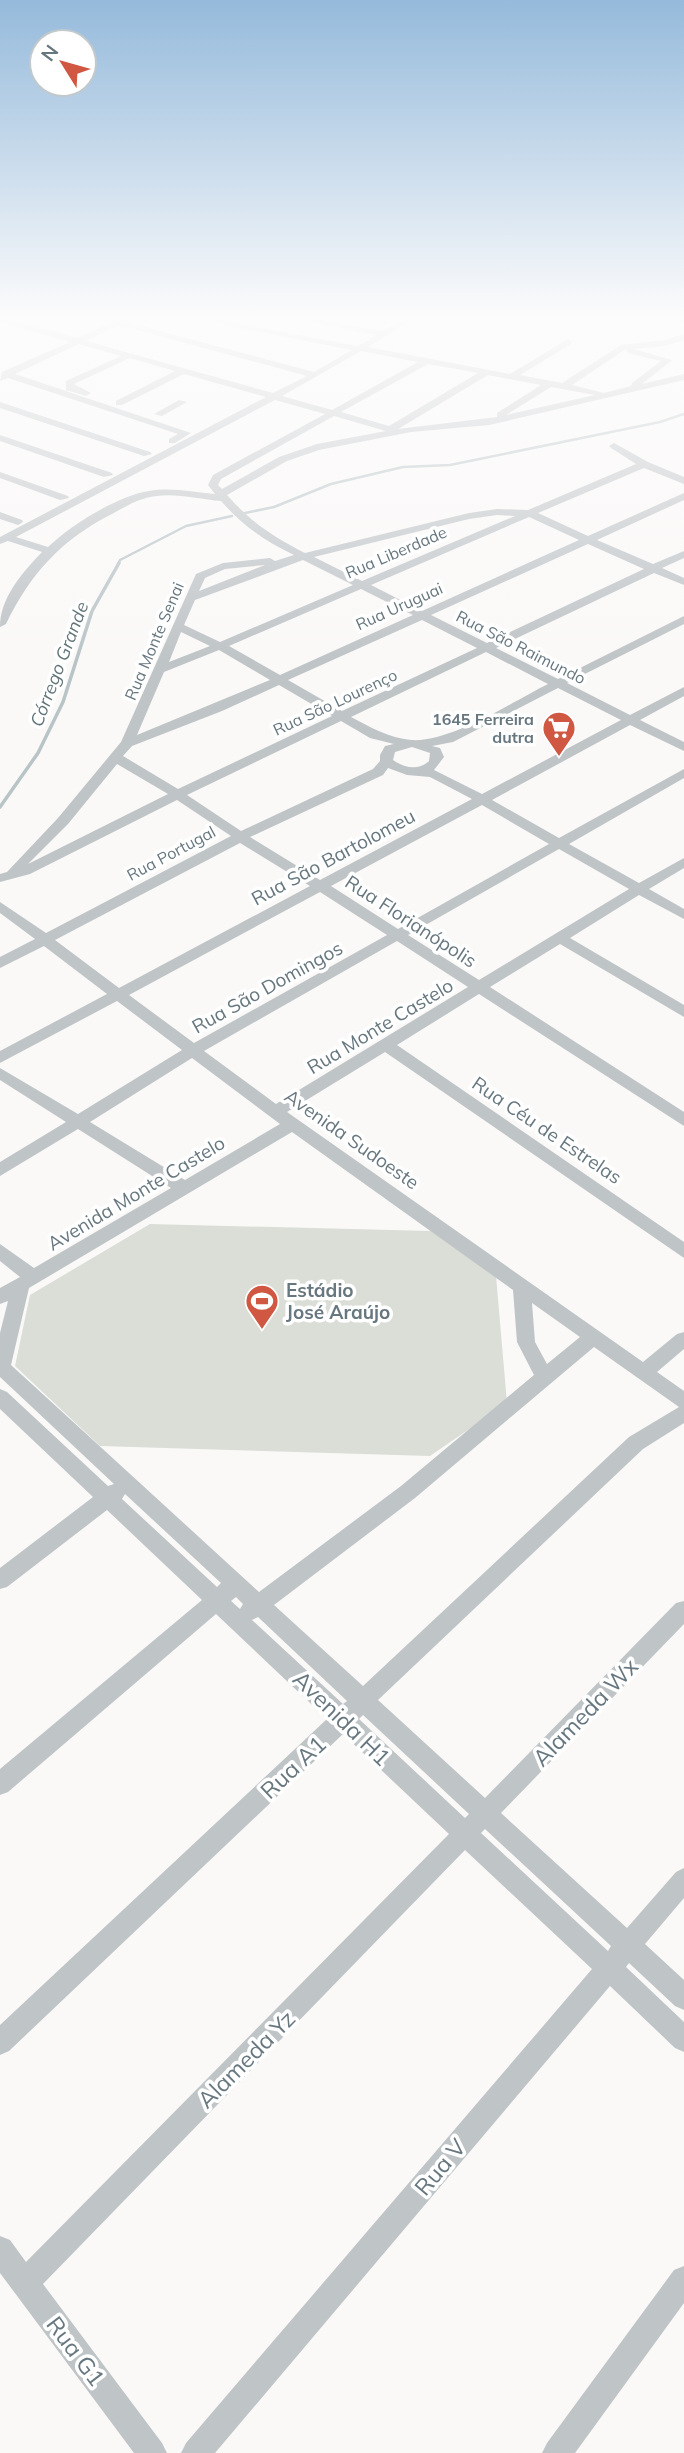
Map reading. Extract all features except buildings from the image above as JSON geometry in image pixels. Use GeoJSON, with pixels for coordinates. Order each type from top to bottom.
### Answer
{"type":"FeatureCollection","features":[{"type":"Feature","properties":{"kind":"street"},"geometry":{"type":"LineString","coordinates":[[86,433],[148,454]]}},
{"type":"Feature","properties":{"kind":"street"},"geometry":{"type":"LineString","coordinates":[[2,537],[18,522],[108,479],[186,433]]}},
{"type":"Feature","properties":{"kind":"street"},"geometry":{"type":"LineString","coordinates":[[2,537],[199,433]]}},
{"type":"Feature","properties":{"kind":"street"},"geometry":{"type":"LineString","coordinates":[[219,492],[217,477],[296,433]]}},
{"type":"Feature","properties":{"kind":"street"},"geometry":{"type":"LineString","coordinates":[[0,624],[16,592],[47,550],[90,520],[141,496],[219,492],[298,453],[379,433]]}},
{"type":"Feature","properties":{"kind":"street"},"geometry":{"type":"LineString","coordinates":[[0,438],[108,479],[141,496]]}},
{"type":"Feature","properties":{"kind":"street"},"geometry":{"type":"LineString","coordinates":[[614,446],[644,464],[684,481]]}},
{"type":"Feature","properties":{"kind":"street","name":"Rua Liberdade"},"geometry":{"type":"LineString","coordinates":[[160,669],[220,646],[644,464]]}},
{"type":"Feature","properties":{"kind":"street"},"geometry":{"type":"LineString","coordinates":[[0,475],[64,498]]}},
{"type":"Feature","properties":{"kind":"street"},"geometry":{"type":"LineString","coordinates":[[156,494],[219,492]]}},
{"type":"Feature","properties":{"kind":"street","name":"Rua São Raimundo"},"geometry":{"type":"LineString","coordinates":[[219,492],[252,527],[306,557],[684,747]]}},
{"type":"Feature","properties":{"kind":"street","name":"Rua Uruguai"},"geometry":{"type":"LineString","coordinates":[[127,743],[219,708],[684,496]]}},
{"type":"Feature","properties":{"kind":"street"},"geometry":{"type":"LineString","coordinates":[[191,598],[284,561],[469,516],[497,512],[528,513],[684,582]]}},
{"type":"Feature","properties":{"kind":"street"},"geometry":{"type":"LineString","coordinates":[[0,515],[18,522]]}},
{"type":"Feature","properties":{"kind":"street"},"geometry":{"type":"LineString","coordinates":[[2,537],[47,550]]}},
{"type":"Feature","properties":{"kind":"street","name":"Rua São Lourenço"},"geometry":{"type":"LineString","coordinates":[[0,877],[26,872],[178,795],[684,554]]}},
{"type":"Feature","properties":{"kind":"street","name":"Rua Monte Senai"},"geometry":{"type":"LineString","coordinates":[[116,758],[127,743],[200,576],[214,568],[234,564],[284,561]]}},
{"type":"Feature","properties":{"kind":"street"},"geometry":{"type":"LineString","coordinates":[[1,590],[16,592]]}},
{"type":"Feature","properties":{"kind":"street"},"geometry":{"type":"LineString","coordinates":[[361,778],[377,772],[394,746],[449,739],[684,619]]}},
{"type":"Feature","properties":{"kind":"street"},"geometry":{"type":"LineString","coordinates":[[179,627],[220,646],[374,735],[431,747],[445,770],[448,781]]}},
{"type":"Feature","properties":{"kind":"street","name":"Rua São Bartolomeu"},"geometry":{"type":"LineString","coordinates":[[0,1058],[684,691]]}},
{"type":"Feature","properties":{"kind":"street"},"geometry":{"type":"LineString","coordinates":[[374,735],[387,757],[404,770]]}},
{"type":"Feature","properties":{"kind":"street"},"geometry":{"type":"LineString","coordinates":[[419,771],[429,768],[449,739]]}},
{"type":"Feature","properties":{"kind":"street"},"geometry":{"type":"LineString","coordinates":[[0,877],[15,870],[44,842],[116,758]]}},
{"type":"Feature","properties":{"kind":"street","name":"Rua Florianópolis"},"geometry":{"type":"LineString","coordinates":[[116,758],[143,771],[240,837],[320,885],[684,1120]]}},
{"type":"Feature","properties":{"kind":"street"},"geometry":{"type":"LineString","coordinates":[[361,778],[404,770],[435,774],[684,915]]}},
{"type":"Feature","properties":{"kind":"street","name":"Rua São Domingos"},"geometry":{"type":"LineString","coordinates":[[0,1170],[79,1124],[194,1050],[684,773]]}},
{"type":"Feature","properties":{"kind":"street","name":"Rua Portugal"},"geometry":{"type":"LineString","coordinates":[[0,963],[240,837],[361,778]]}},
{"type":"Feature","properties":{"kind":"street","name":"Rua Monte Castelo"},"geometry":{"type":"LineString","coordinates":[[275,1112],[684,862]]}},
{"type":"Feature","properties":{"kind":"street","name":"Avenida Sudoeste"},"geometry":{"type":"LineString","coordinates":[[0,906],[275,1112],[684,1401]]}},
{"type":"Feature","properties":{"kind":"street"},"geometry":{"type":"LineString","coordinates":[[561,939],[684,1012]]}},
{"type":"Feature","properties":{"kind":"street","name":"Rua Céu de Estrelas"},"geometry":{"type":"LineString","coordinates":[[386,1045],[684,1251]]}},
{"type":"Feature","properties":{"kind":"street"},"geometry":{"type":"LineString","coordinates":[[0,1073],[186,1189]]}},
{"type":"Feature","properties":{"kind":"street","name":"Avenida Monte Castelo"},"geometry":{"type":"LineString","coordinates":[[0,1297],[293,1124]]}},
{"type":"Feature","properties":{"kind":"street"},"geometry":{"type":"LineString","coordinates":[[0,1251],[27,1281],[1,1367]]}},
{"type":"Feature","properties":{"kind":"street"},"geometry":{"type":"LineString","coordinates":[[522,1285],[526,1342],[544,1376]]}},
{"type":"Feature","properties":{"kind":"street"},"geometry":{"type":"LineString","coordinates":[[240,1620],[257,1604],[408,1492],[592,1338]]}},
{"type":"Feature","properties":{"kind":"street"},"geometry":{"type":"LineString","coordinates":[[643,1372],[684,1339]]}},
{"type":"Feature","properties":{"kind":"street","name":"Avenida H1"},"geometry":{"type":"LineString","coordinates":[[1,1367],[22,1386],[217,1599],[684,2039]]}},
{"type":"Feature","properties":{"kind":"street"},"geometry":{"type":"LineString","coordinates":[[1,1400],[22,1386]]}},
{"type":"Feature","properties":{"kind":"street","name":"Avenida H1"},"geometry":{"type":"LineString","coordinates":[[1,1400],[237,1583],[684,1997]]}},
{"type":"Feature","properties":{"kind":"street","name":"Rua A1"},"geometry":{"type":"LineString","coordinates":[[0,2042],[636,1443],[684,1413]]}},
{"type":"Feature","properties":{"kind":"street"},"geometry":{"type":"LineString","coordinates":[[0,1580],[118,1490]]}},
{"type":"Feature","properties":{"kind":"street"},"geometry":{"type":"LineString","coordinates":[[0,1784],[237,1583]]}},
{"type":"Feature","properties":{"kind":"street","name":"Alameda Wx"},"geometry":{"type":"LineString","coordinates":[[466,1835],[684,1610]]}},
{"type":"Feature","properties":{"kind":"street","name":"Alameda Yz"},"geometry":{"type":"LineString","coordinates":[[25,2283],[466,1835]]}},
{"type":"Feature","properties":{"kind":"street","name":"Rua V"},"geometry":{"type":"LineString","coordinates":[[196,2453],[684,1881]]}},
{"type":"Feature","properties":{"kind":"street","name":"Rua G1"},"geometry":{"type":"LineString","coordinates":[[0,2250],[152,2453]]}},
{"type":"Feature","properties":{"kind":"street"},"geometry":{"type":"LineString","coordinates":[[557,2453],[684,2280]]}},
{"type":"Feature","properties":{"kind":"shaded area","name":"Estádio José Araújo"},"geometry":{"type":"Polygon","coordinates":[[[150,1224],[431,1231],[496,1276],[507,1403],[430,1456],[100,1446],[15,1366],[30,1295],[150,1224]]]}},
{"type":"Feature","properties":{"kind":"waterway","name":"Córrego Grande"},"geometry":{"type":"LineString","coordinates":[[245,513],[274,507],[331,484],[403,467],[450,465],[604,433]]}},
{"type":"Feature","properties":{"kind":"waterway","name":"Córrego Grande"},"geometry":{"type":"LineString","coordinates":[[118,564],[120,560],[186,526],[232,516]]}},
{"type":"Feature","properties":{"kind":"waterway","name":"Córrego Grande"},"geometry":{"type":"LineString","coordinates":[[0,807],[38,753],[63,702],[92,611],[119,563]]}},
{"type":"Feature","properties":{"kind":"place","name":"1645 Ferreira dutra"},"geometry":{"type":"Point","coordinates":[559,758]}},
{"type":"Feature","properties":{"kind":"place","name":"Estádio José Araújo"},"geometry":{"type":"Point","coordinates":[262,1331]}}]}
